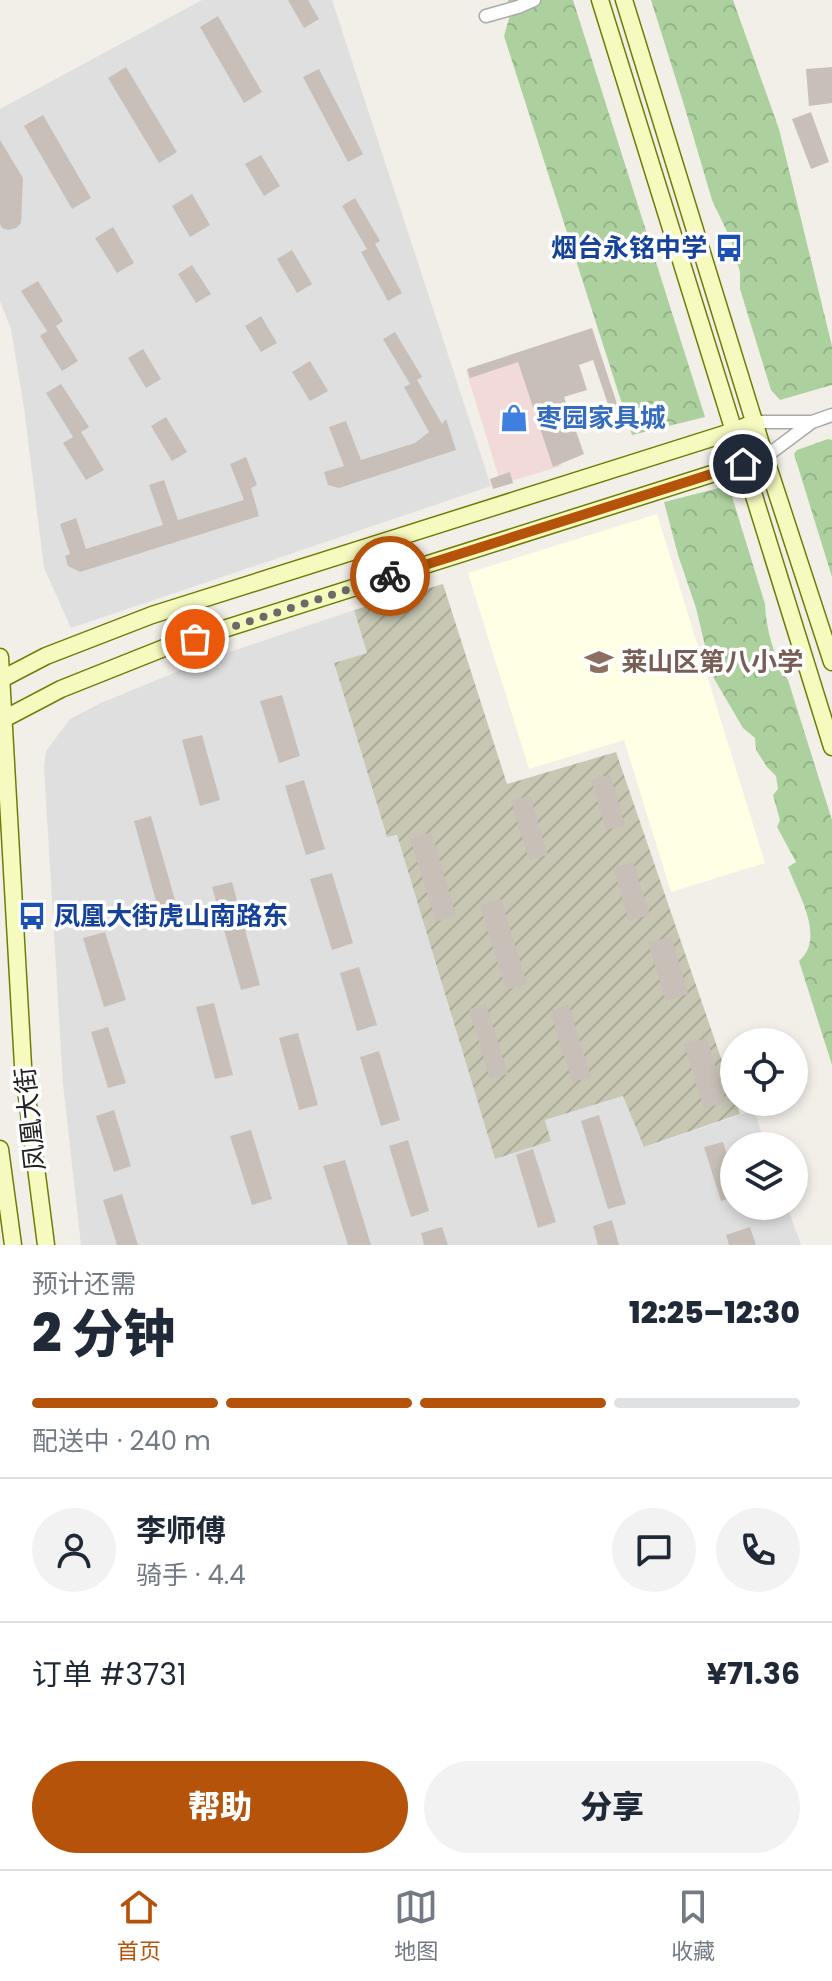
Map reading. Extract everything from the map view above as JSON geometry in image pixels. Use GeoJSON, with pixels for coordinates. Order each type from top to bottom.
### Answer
{"type":"FeatureCollection","features":[{"type":"Feature","properties":{"kind":"main road"},"geometry":{"type":"LineString","coordinates":[[600,0],[832,747]]}},
{"type":"Feature","properties":{"kind":"main road"},"geometry":{"type":"LineString","coordinates":[[624,0],[765,457],[832,662]]}},
{"type":"Feature","properties":{"kind":"main road"},"geometry":{"type":"LineString","coordinates":[[1,680],[46,656],[152,615],[756,422]]}},
{"type":"Feature","properties":{"kind":"main road"},"geometry":{"type":"LineString","coordinates":[[2,720],[61,689],[164,648],[765,457]]}},
{"type":"Feature","properties":{"kind":"main road","name":"凤凰大街"},"geometry":{"type":"LineString","coordinates":[[0,657],[23,1066],[46,1245]]}},
{"type":"Feature","properties":{"kind":"main road","name":"凤凰大街"},"geometry":{"type":"LineString","coordinates":[[0,1149],[13,1245]]}},
{"type":"Feature","properties":{"kind":"street"},"geometry":{"type":"LineString","coordinates":[[486,16],[534,0]]}},
{"type":"Feature","properties":{"kind":"street"},"geometry":{"type":"LineString","coordinates":[[765,457],[812,422],[832,415]]}},
{"type":"Feature","properties":{"kind":"street"},"geometry":{"type":"LineString","coordinates":[[756,422],[812,422]]}},
{"type":"Feature","properties":{"kind":"shaded area"},"geometry":{"type":"Polygon","coordinates":[[[202,0],[332,0],[491,486],[71,628],[44,568],[11,329],[0,301],[0,109],[202,0]]]}},
{"type":"Feature","properties":{"kind":"shaded area","name":"枣园家具城"},"geometry":{"type":"Polygon","coordinates":[[[527,353],[561,466],[501,484],[466,371],[527,353]]]}},
{"type":"Feature","properties":{"kind":"shaded area","name":"莱山区第八小学"},"geometry":{"type":"Polygon","coordinates":[[[657,514],[765,863],[671,892],[624,740],[529,769],[468,573],[657,514]]]}},
{"type":"Feature","properties":{"kind":"shaded area"},"geometry":{"type":"Polygon","coordinates":[[[443,584],[507,784],[616,752],[720,1055],[720,1116],[734,1116],[644,1147],[623,1096],[545,1120],[551,1141],[495,1159],[397,835],[387,837],[334,663],[367,653],[354,610],[443,584]]]}},
{"type":"Feature","properties":{"kind":"shaded area"},"geometry":{"type":"Polygon","coordinates":[[[354,610],[367,653],[334,664],[387,837],[397,835],[495,1159],[551,1141],[545,1120],[624,1096],[645,1147],[736,1116],[756,1116],[761,1132],[720,1132],[720,1220],[792,1220],[801,1245],[81,1245],[63,1084],[44,767],[46,751],[70,719],[203,661],[354,610]]]}},
{"type":"Feature","properties":{"kind":"green space"},"geometry":{"type":"Polygon","coordinates":[[[508,0],[573,0],[705,417],[632,435],[504,36],[510,15],[508,0]]]}},
{"type":"Feature","properties":{"kind":"green space"},"geometry":{"type":"Polygon","coordinates":[[[651,0],[733,0],[779,129],[832,346],[832,385],[780,400],[771,390],[740,289],[740,272],[730,238],[712,200],[651,0]]]}},
{"type":"Feature","properties":{"kind":"green space"},"geometry":{"type":"Polygon","coordinates":[[[832,440],[832,577],[794,454],[797,450],[832,440]]]}},
{"type":"Feature","properties":{"kind":"green space"},"geometry":{"type":"Polygon","coordinates":[[[727,486],[765,604],[772,643],[788,680],[832,820],[832,1065],[799,961],[807,951],[810,928],[788,867],[796,862],[777,827],[780,820],[773,795],[778,789],[776,776],[756,750],[755,738],[743,728],[712,675],[696,608],[664,502],[727,486]]]}},
{"type":"Feature","properties":{"kind":"building"},"geometry":{"type":"Polygon","coordinates":[[[288,0],[308,0],[319,19],[304,28],[288,0]]]}},
{"type":"Feature","properties":{"kind":"building"},"geometry":{"type":"Polygon","coordinates":[[[218,16],[262,92],[244,103],[200,27],[218,16]]]}},
{"type":"Feature","properties":{"kind":"building"},"geometry":{"type":"Polygon","coordinates":[[[126,67],[177,152],[159,163],[108,78],[126,67]]]}},
{"type":"Feature","properties":{"kind":"building"},"geometry":{"type":"Polygon","coordinates":[[[832,67],[832,103],[809,106],[806,69],[832,67]]]}},
{"type":"Feature","properties":{"kind":"building"},"geometry":{"type":"Polygon","coordinates":[[[319,69],[363,154],[348,162],[303,77],[319,69]]]}},
{"type":"Feature","properties":{"kind":"building"},"geometry":{"type":"Polygon","coordinates":[[[811,112],[829,162],[811,169],[792,119],[811,112]]]}},
{"type":"Feature","properties":{"kind":"building"},"geometry":{"type":"Polygon","coordinates":[[[43,115],[91,198],[72,209],[24,126],[43,115]]]}},
{"type":"Feature","properties":{"kind":"building"},"geometry":{"type":"Polygon","coordinates":[[[0,140],[23,178],[21,223],[8,230],[0,224],[0,140]]]}},
{"type":"Feature","properties":{"kind":"building"},"geometry":{"type":"Polygon","coordinates":[[[261,155],[280,186],[264,196],[245,164],[261,155]]]}},
{"type":"Feature","properties":{"kind":"building"},"geometry":{"type":"Polygon","coordinates":[[[192,194],[210,225],[190,237],[172,206],[192,194]]]}},
{"type":"Feature","properties":{"kind":"building"},"geometry":{"type":"Polygon","coordinates":[[[355,198],[380,241],[375,244],[402,293],[388,301],[361,252],[367,249],[342,206],[355,198]]]}},
{"type":"Feature","properties":{"kind":"building"},"geometry":{"type":"Polygon","coordinates":[[[113,227],[134,263],[117,273],[95,238],[113,227]]]}},
{"type":"Feature","properties":{"kind":"building"},"geometry":{"type":"Polygon","coordinates":[[[292,250],[312,284],[297,293],[277,259],[292,250]]]}},
{"type":"Feature","properties":{"kind":"building"},"geometry":{"type":"Polygon","coordinates":[[[192,265],[211,294],[196,303],[178,274],[192,265]]]}},
{"type":"Feature","properties":{"kind":"building"},"geometry":{"type":"Polygon","coordinates":[[[38,281],[63,321],[56,326],[78,361],[62,371],[40,336],[47,331],[21,291],[38,281]]]}},
{"type":"Feature","properties":{"kind":"building"},"geometry":{"type":"Polygon","coordinates":[[[261,316],[277,343],[261,352],[245,326],[261,316]]]}},
{"type":"Feature","properties":{"kind":"building"},"geometry":{"type":"Polygon","coordinates":[[[592,328],[619,410],[611,413],[593,360],[579,365],[587,390],[564,397],[584,454],[553,467],[518,362],[470,378],[467,369],[592,328]]]}},
{"type":"Feature","properties":{"kind":"building"},"geometry":{"type":"Polygon","coordinates":[[[395,332],[422,377],[417,380],[442,424],[446,419],[456,450],[339,488],[328,485],[324,472],[344,466],[329,427],[346,421],[361,460],[415,443],[429,432],[404,387],[410,384],[383,339],[395,332]]]}},
{"type":"Feature","properties":{"kind":"building"},"geometry":{"type":"Polygon","coordinates":[[[143,349],[161,379],[146,388],[128,358],[143,349]]]}},
{"type":"Feature","properties":{"kind":"building"},"geometry":{"type":"Polygon","coordinates":[[[310,361],[328,391],[310,401],[292,372],[310,361]]]}},
{"type":"Feature","properties":{"kind":"building"},"geometry":{"type":"Polygon","coordinates":[[[61,384],[89,427],[81,432],[104,470],[86,480],[63,443],[73,437],[46,393],[61,384]]]}},
{"type":"Feature","properties":{"kind":"building"},"geometry":{"type":"Polygon","coordinates":[[[166,417],[187,452],[172,461],[151,426],[166,417]]]}},
{"type":"Feature","properties":{"kind":"building"},"geometry":{"type":"Polygon","coordinates":[[[246,457],[257,485],[251,488],[259,516],[80,572],[68,566],[65,556],[70,554],[60,524],[76,518],[86,549],[163,525],[149,485],[164,480],[178,520],[244,500],[230,464],[246,457]]]}},
{"type":"Feature","properties":{"kind":"building"},"geometry":{"type":"Polygon","coordinates":[[[510,472],[513,483],[493,489],[490,479],[510,472]]]}},
{"type":"Feature","properties":{"kind":"building"},"geometry":{"type":"Polygon","coordinates":[[[282,695],[300,756],[279,763],[260,701],[282,695]]]}},
{"type":"Feature","properties":{"kind":"building"},"geometry":{"type":"Polygon","coordinates":[[[202,735],[220,800],[200,806],[182,740],[202,735]]]}},
{"type":"Feature","properties":{"kind":"building"},"geometry":{"type":"Polygon","coordinates":[[[610,774],[625,825],[606,830],[591,780],[610,774]]]}},
{"type":"Feature","properties":{"kind":"building"},"geometry":{"type":"Polygon","coordinates":[[[304,780],[325,849],[306,855],[285,786],[304,780]]]}},
{"type":"Feature","properties":{"kind":"building"},"geometry":{"type":"Polygon","coordinates":[[[530,795],[548,855],[529,860],[511,801],[530,795]]]}},
{"type":"Feature","properties":{"kind":"building"},"geometry":{"type":"Polygon","coordinates":[[[151,816],[177,907],[159,912],[134,821],[151,816]]]}},
{"type":"Feature","properties":{"kind":"building"},"geometry":{"type":"Polygon","coordinates":[[[431,832],[456,915],[436,922],[410,839],[431,832]]]}},
{"type":"Feature","properties":{"kind":"building"},"geometry":{"type":"Polygon","coordinates":[[[633,862],[650,915],[629,921],[613,868],[633,862]]]}},
{"type":"Feature","properties":{"kind":"building"},"geometry":{"type":"Polygon","coordinates":[[[332,873],[353,943],[332,950],[310,879],[332,873]]]}},
{"type":"Feature","properties":{"kind":"building"},"geometry":{"type":"Polygon","coordinates":[[[232,882],[260,985],[241,990],[212,887],[232,882]]]}},
{"type":"Feature","properties":{"kind":"building"},"geometry":{"type":"Polygon","coordinates":[[[501,899],[527,984],[506,990],[480,905],[501,899]]]}},
{"type":"Feature","properties":{"kind":"building"},"geometry":{"type":"Polygon","coordinates":[[[105,932],[126,1000],[104,1007],[83,938],[105,932]]]}},
{"type":"Feature","properties":{"kind":"building"},"geometry":{"type":"Polygon","coordinates":[[[671,936],[688,994],[666,1001],[648,943],[671,936]]]}},
{"type":"Feature","properties":{"kind":"building"},"geometry":{"type":"Polygon","coordinates":[[[359,967],[377,1025],[357,1031],[340,973],[359,967]]]}},
{"type":"Feature","properties":{"kind":"building"},"geometry":{"type":"Polygon","coordinates":[[[214,1003],[233,1075],[215,1079],[196,1007],[214,1003]]]}},
{"type":"Feature","properties":{"kind":"building"},"geometry":{"type":"Polygon","coordinates":[[[486,1004],[508,1074],[490,1079],[469,1009],[486,1004]]]}},
{"type":"Feature","properties":{"kind":"building"},"geometry":{"type":"Polygon","coordinates":[[[569,1005],[591,1077],[572,1082],[550,1011],[569,1005]]]}},
{"type":"Feature","properties":{"kind":"building"},"geometry":{"type":"Polygon","coordinates":[[[108,1027],[126,1083],[108,1088],[91,1032],[108,1027]]]}},
{"type":"Feature","properties":{"kind":"building"},"geometry":{"type":"Polygon","coordinates":[[[298,1033],[318,1105],[299,1110],[279,1038],[298,1033]]]}},
{"type":"Feature","properties":{"kind":"building"},"geometry":{"type":"Polygon","coordinates":[[[707,1038],[720,1082],[720,1104],[704,1109],[684,1044],[707,1038]]]}},
{"type":"Feature","properties":{"kind":"building"},"geometry":{"type":"Polygon","coordinates":[[[379,1051],[400,1120],[381,1126],[360,1057],[379,1051]]]}},
{"type":"Feature","properties":{"kind":"building"},"geometry":{"type":"Polygon","coordinates":[[[114,1110],[131,1166],[114,1172],[96,1116],[114,1110]]]}},
{"type":"Feature","properties":{"kind":"building"},"geometry":{"type":"Polygon","coordinates":[[[599,1115],[626,1204],[608,1209],[581,1121],[599,1115]]]}},
{"type":"Feature","properties":{"kind":"building"},"geometry":{"type":"Polygon","coordinates":[[[251,1130],[272,1199],[252,1205],[230,1136],[251,1130]]]}},
{"type":"Feature","properties":{"kind":"building"},"geometry":{"type":"Polygon","coordinates":[[[408,1140],[429,1211],[411,1217],[389,1146],[408,1140]]]}},
{"type":"Feature","properties":{"kind":"building"},"geometry":{"type":"Polygon","coordinates":[[[720,1143],[720,1198],[704,1147],[720,1143]]]}},
{"type":"Feature","properties":{"kind":"building"},"geometry":{"type":"Polygon","coordinates":[[[533,1149],[556,1222],[538,1228],[516,1155],[533,1149]]]}},
{"type":"Feature","properties":{"kind":"building"},"geometry":{"type":"Polygon","coordinates":[[[345,1160],[371,1245],[348,1245],[323,1166],[345,1160]]]}},
{"type":"Feature","properties":{"kind":"building"},"geometry":{"type":"Polygon","coordinates":[[[122,1194],[138,1245],[117,1245],[103,1200],[122,1194]]]}},
{"type":"Feature","properties":{"kind":"building"},"geometry":{"type":"Polygon","coordinates":[[[612,1220],[619,1245],[598,1245],[593,1226],[612,1220]]]}},
{"type":"Feature","properties":{"kind":"building"},"geometry":{"type":"Polygon","coordinates":[[[442,1227],[448,1245],[424,1245],[421,1233],[442,1227]]]}},
{"type":"Feature","properties":{"kind":"building"},"geometry":{"type":"Polygon","coordinates":[[[750,1227],[756,1245],[729,1245],[726,1235],[750,1227]]]}},
{"type":"Feature","properties":{"kind":"way so far"},"geometry":{"type":"LineString","coordinates":[[195,639],[390,576]]}},
{"type":"Feature","properties":{"kind":"place","name":"烟台永铭中学"},"geometry":{"type":"Point","coordinates":[729,248]}},
{"type":"Feature","properties":{"kind":"place","name":"枣园家具城"},"geometry":{"type":"Point","coordinates":[514,418]}},
{"type":"Feature","properties":{"kind":"place","name":"莱山区第八小学"},"geometry":{"type":"Point","coordinates":[599,662]}},
{"type":"Feature","properties":{"kind":"place","name":"凤凰大街虎山南路东"},"geometry":{"type":"Point","coordinates":[32,916]}},
{"type":"Feature","properties":{"kind":"route"},"geometry":{"type":"LineString","coordinates":[[390,576],[743,464]]}}]}
